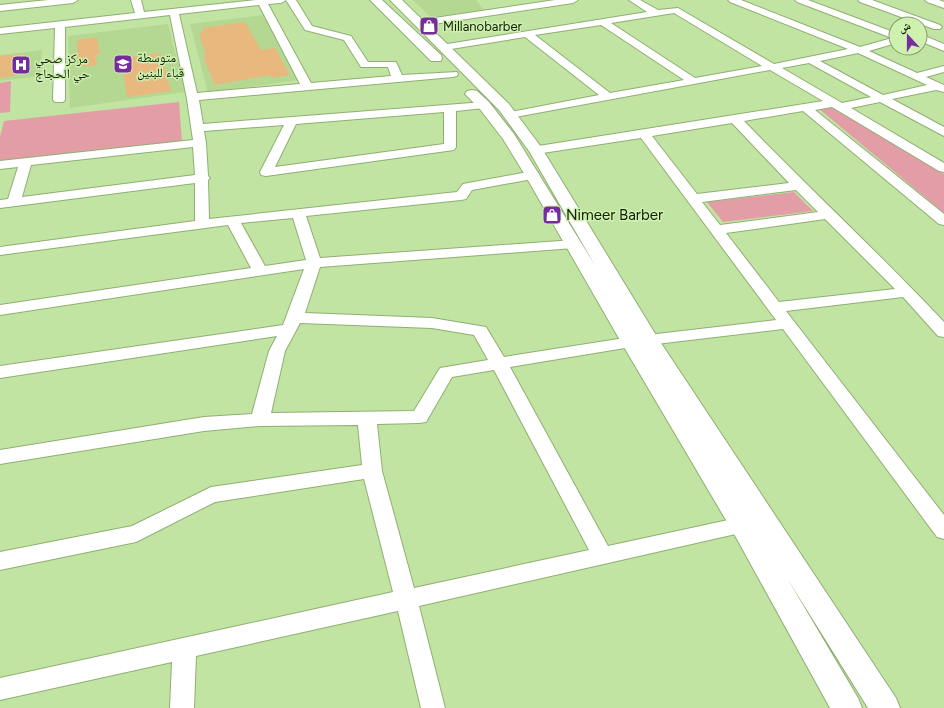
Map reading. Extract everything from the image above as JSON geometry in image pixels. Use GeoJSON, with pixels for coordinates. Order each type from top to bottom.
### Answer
{"type":"FeatureCollection","features":[{"type":"Feature","properties":{"kind":"main road"},"geometry":{"type":"LineString","coordinates":[[376,0],[484,105],[509,137],[574,244],[885,708]]}},
{"type":"Feature","properties":{"kind":"main road"},"geometry":{"type":"LineString","coordinates":[[396,0],[446,47],[510,115],[536,150],[742,525],[848,708]]}},
{"type":"Feature","properties":{"kind":"street"},"geometry":{"type":"LineString","coordinates":[[0,31],[37,12],[73,0]]}},
{"type":"Feature","properties":{"kind":"street"},"geometry":{"type":"LineString","coordinates":[[136,0],[140,16]]}},
{"type":"Feature","properties":{"kind":"street"},"geometry":{"type":"LineString","coordinates":[[0,8],[37,12],[60,28],[263,5],[282,0]]}},
{"type":"Feature","properties":{"kind":"street"},"geometry":{"type":"LineString","coordinates":[[291,0],[308,28],[323,33],[348,38],[365,65],[392,64],[398,79]]}},
{"type":"Feature","properties":{"kind":"street"},"geometry":{"type":"LineString","coordinates":[[421,23],[491,9],[573,0]]}},
{"type":"Feature","properties":{"kind":"street"},"geometry":{"type":"LineString","coordinates":[[634,0],[656,13]]}},
{"type":"Feature","properties":{"kind":"street"},"geometry":{"type":"LineString","coordinates":[[733,0],[859,50],[941,88]]}},
{"type":"Feature","properties":{"kind":"street"},"geometry":{"type":"LineString","coordinates":[[800,0],[888,33]]}},
{"type":"Feature","properties":{"kind":"street"},"geometry":{"type":"LineString","coordinates":[[863,0],[941,25]]}},
{"type":"Feature","properties":{"kind":"street"},"geometry":{"type":"LineString","coordinates":[[930,0],[944,5]]}},
{"type":"Feature","properties":{"kind":"street"},"geometry":{"type":"LineString","coordinates":[[60,28],[140,16],[174,15],[214,4],[263,5]]}},
{"type":"Feature","properties":{"kind":"street"},"geometry":{"type":"LineString","coordinates":[[263,5],[307,87]]}},
{"type":"Feature","properties":{"kind":"street"},"geometry":{"type":"LineString","coordinates":[[446,47],[675,10],[944,168]]}},
{"type":"Feature","properties":{"kind":"street"},"geometry":{"type":"LineString","coordinates":[[174,15],[198,128],[203,178],[202,223]]}},
{"type":"Feature","properties":{"kind":"street"},"geometry":{"type":"LineString","coordinates":[[603,22],[693,82]]}},
{"type":"Feature","properties":{"kind":"street"},"geometry":{"type":"LineString","coordinates":[[928,29],[941,25]]}},
{"type":"Feature","properties":{"kind":"street"},"geometry":{"type":"LineString","coordinates":[[59,100],[60,28]]}},
{"type":"Feature","properties":{"kind":"street"},"geometry":{"type":"LineString","coordinates":[[527,34],[608,97]]}},
{"type":"Feature","properties":{"kind":"street"},"geometry":{"type":"LineString","coordinates":[[928,41],[944,48]]}},
{"type":"Feature","properties":{"kind":"street"},"geometry":{"type":"LineString","coordinates":[[510,115],[810,60],[888,42]]}},
{"type":"Feature","properties":{"kind":"street"},"geometry":{"type":"LineString","coordinates":[[810,60],[944,132]]}},
{"type":"Feature","properties":{"kind":"street"},"geometry":{"type":"LineString","coordinates":[[916,76],[944,69]]}},
{"type":"Feature","properties":{"kind":"street"},"geometry":{"type":"LineString","coordinates":[[192,97],[453,74]]}},
{"type":"Feature","properties":{"kind":"street"},"geometry":{"type":"LineString","coordinates":[[536,150],[806,108],[882,99],[941,88]]}},
{"type":"Feature","properties":{"kind":"street"},"geometry":{"type":"LineString","coordinates":[[198,128],[484,105]]}},
{"type":"Feature","properties":{"kind":"street"},"geometry":{"type":"LineString","coordinates":[[292,120],[266,172],[450,147],[450,108]]}},
{"type":"Feature","properties":{"kind":"street"},"geometry":{"type":"LineString","coordinates":[[806,108],[944,221]]}},
{"type":"Feature","properties":{"kind":"street"},"geometry":{"type":"LineString","coordinates":[[736,120],[827,215],[907,292],[944,332]]}},
{"type":"Feature","properties":{"kind":"street"},"geometry":{"type":"LineString","coordinates":[[644,134],[715,230],[775,307],[786,324],[944,530]]}},
{"type":"Feature","properties":{"kind":"street"},"geometry":{"type":"LineString","coordinates":[[0,165],[200,143]]}},
{"type":"Feature","properties":{"kind":"street"},"geometry":{"type":"LineString","coordinates":[[14,202],[26,162]]}},
{"type":"Feature","properties":{"kind":"street"},"geometry":{"type":"LineString","coordinates":[[0,251],[202,223],[461,196],[468,187],[533,175]]}},
{"type":"Feature","properties":{"kind":"street"},"geometry":{"type":"LineString","coordinates":[[0,204],[203,178]]}},
{"type":"Feature","properties":{"kind":"street"},"geometry":{"type":"LineString","coordinates":[[692,199],[799,186]]}},
{"type":"Feature","properties":{"kind":"street"},"geometry":{"type":"LineString","coordinates":[[260,420],[277,351],[292,324],[314,263],[298,213]]}},
{"type":"Feature","properties":{"kind":"street"},"geometry":{"type":"LineString","coordinates":[[715,230],[827,215]]}},
{"type":"Feature","properties":{"kind":"street"},"geometry":{"type":"LineString","coordinates":[[232,220],[261,272]]}},
{"type":"Feature","properties":{"kind":"street"},"geometry":{"type":"LineString","coordinates":[[0,310],[314,263],[574,244]]}},
{"type":"Feature","properties":{"kind":"street"},"geometry":{"type":"LineString","coordinates":[[775,307],[907,292]]}},
{"type":"Feature","properties":{"kind":"street"},"geometry":{"type":"LineString","coordinates":[[0,372],[292,324],[432,323],[480,332],[499,363],[603,556]]}},
{"type":"Feature","properties":{"kind":"street"},"geometry":{"type":"LineString","coordinates":[[0,457],[204,424],[260,420],[419,417],[446,372],[640,341],[786,324]]}},
{"type":"Feature","properties":{"kind":"street"},"geometry":{"type":"LineString","coordinates":[[366,419],[372,471],[433,708]]}},
{"type":"Feature","properties":{"kind":"street"},"geometry":{"type":"LineString","coordinates":[[0,561],[136,534],[211,495],[372,471]]}},
{"type":"Feature","properties":{"kind":"street"},"geometry":{"type":"LineString","coordinates":[[0,689],[742,525]]}},
{"type":"Feature","properties":{"kind":"street"},"geometry":{"type":"LineString","coordinates":[[182,708],[184,648]]}},
{"type":"Feature","properties":{"kind":"shaded area"},"geometry":{"type":"Polygon","coordinates":[[[413,0],[476,0],[484,10],[430,17],[413,0]]]}},
{"type":"Feature","properties":{"kind":"shaded area"},"geometry":{"type":"Polygon","coordinates":[[[265,15],[299,80],[208,93],[190,24],[265,15]]]}},
{"type":"Feature","properties":{"kind":"shaded area","name":"متوسطة قباء للبنين"},"geometry":{"type":"Polygon","coordinates":[[[168,24],[185,92],[70,108],[68,36],[168,24]]]}},
{"type":"Feature","properties":{"kind":"shaded area","name":"مركز صحي حي الحجاج"},"geometry":{"type":"Polygon","coordinates":[[[42,50],[40,76],[0,81],[0,55],[42,50]]]}},
{"type":"Feature","properties":{"kind":"shaded area"},"geometry":{"type":"Polygon","coordinates":[[[11,81],[10,112],[0,113],[0,83],[11,81]]]}},
{"type":"Feature","properties":{"kind":"shaded area"},"geometry":{"type":"Polygon","coordinates":[[[179,102],[182,142],[0,164],[0,137],[4,121],[179,102]]]}},
{"type":"Feature","properties":{"kind":"shaded area"},"geometry":{"type":"Polygon","coordinates":[[[832,106],[944,174],[944,213],[818,108],[832,106]]]}},
{"type":"Feature","properties":{"kind":"shaded area"},"geometry":{"type":"Polygon","coordinates":[[[794,192],[813,211],[723,222],[707,202],[794,192]]]}},
{"type":"Feature","properties":{"kind":"building"},"geometry":{"type":"Polygon","coordinates":[[[245,22],[261,50],[275,48],[290,75],[271,78],[270,75],[215,85],[203,57],[206,57],[199,33],[204,32],[202,28],[245,22]]]}},
{"type":"Feature","properties":{"kind":"building"},"geometry":{"type":"Polygon","coordinates":[[[97,37],[100,54],[96,55],[97,65],[78,67],[77,40],[97,37]]]}},
{"type":"Feature","properties":{"kind":"building"},"geometry":{"type":"Polygon","coordinates":[[[161,53],[171,91],[127,97],[121,58],[161,53]]]}},
{"type":"Feature","properties":{"kind":"building"},"geometry":{"type":"Polygon","coordinates":[[[20,54],[18,75],[0,78],[0,56],[20,54]]]}},
{"type":"Feature","properties":{"kind":"place","name":"Millanobarber"},"geometry":{"type":"Point","coordinates":[429,26]}},
{"type":"Feature","properties":{"kind":"place","name":"متوسطة قباء للبنين"},"geometry":{"type":"Point","coordinates":[123,64]}},
{"type":"Feature","properties":{"kind":"place","name":"مركز صحي حي الحجاج"},"geometry":{"type":"Point","coordinates":[21,65]}},
{"type":"Feature","properties":{"kind":"place","name":"Nimeer Barber"},"geometry":{"type":"Point","coordinates":[552,215]}}]}
